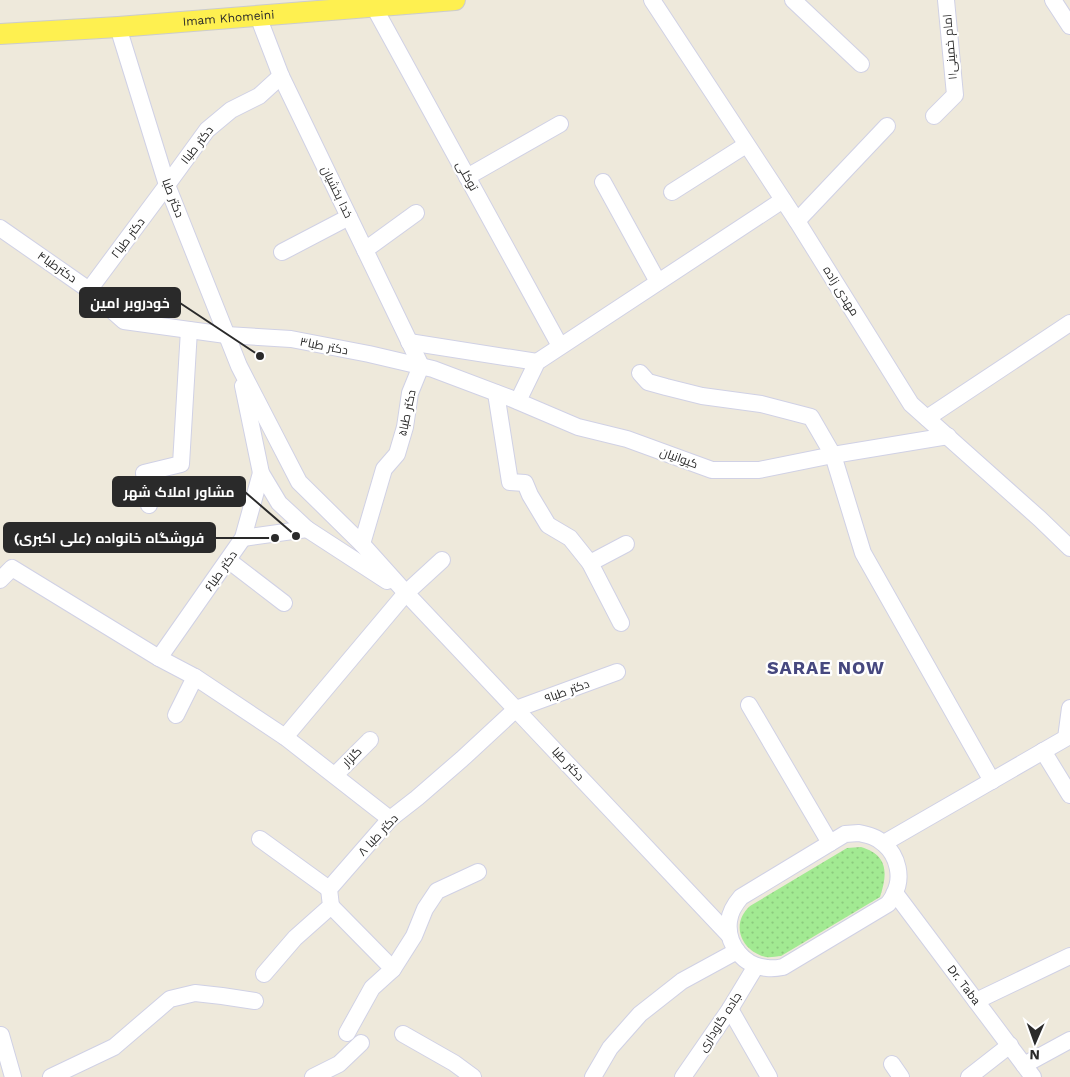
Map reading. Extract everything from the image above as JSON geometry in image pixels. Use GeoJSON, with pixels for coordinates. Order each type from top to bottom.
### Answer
{"type":"FeatureCollection","features":[{"type":"Feature","properties":{"kind":"main road","name":"Imam Khomeini"},"geometry":{"type":"LineString","coordinates":[[0,34],[118,27],[453,0]]}},
{"type":"Feature","properties":{"kind":"street","name":"مهدی زاده"},"geometry":{"type":"LineString","coordinates":[[652,0],[797,221],[911,404],[1067,540]]}},
{"type":"Feature","properties":{"kind":"street"},"geometry":{"type":"LineString","coordinates":[[793,0],[861,64]]}},
{"type":"Feature","properties":{"kind":"street","name":"امام خمینی۱۱"},"geometry":{"type":"LineString","coordinates":[[934,116],[954,95],[946,0]]}},
{"type":"Feature","properties":{"kind":"street"},"geometry":{"type":"LineString","coordinates":[[1054,0],[1070,26]]}},
{"type":"Feature","properties":{"kind":"street","name":"توکلی"},"geometry":{"type":"LineString","coordinates":[[374,6],[560,346]]}},
{"type":"Feature","properties":{"kind":"street","name":"خدا بخشیان"},"geometry":{"type":"LineString","coordinates":[[258,16],[281,76],[421,366]]}},
{"type":"Feature","properties":{"kind":"street","name":"دکتر طبا"},"geometry":{"type":"LineString","coordinates":[[118,27],[167,185],[238,366],[299,482],[362,544],[729,936],[737,952]]}},
{"type":"Feature","properties":{"kind":"street","name":"دکتر طبا۱"},"geometry":{"type":"LineString","coordinates":[[167,185],[207,130],[231,110],[259,96],[281,76]]}},
{"type":"Feature","properties":{"kind":"street"},"geometry":{"type":"LineString","coordinates":[[467,177],[560,124]]}},
{"type":"Feature","properties":{"kind":"street"},"geometry":{"type":"LineString","coordinates":[[797,221],[886,126]]}},
{"type":"Feature","properties":{"kind":"street"},"geometry":{"type":"LineString","coordinates":[[672,192],[746,145]]}},
{"type":"Feature","properties":{"kind":"street"},"geometry":{"type":"LineString","coordinates":[[603,182],[658,282]]}},
{"type":"Feature","properties":{"kind":"street","name":"دکتر طبا۲"},"geometry":{"type":"LineString","coordinates":[[89,290],[167,185]]}},
{"type":"Feature","properties":{"kind":"street"},"geometry":{"type":"LineString","coordinates":[[518,401],[537,362],[783,200]]}},
{"type":"Feature","properties":{"kind":"street"},"geometry":{"type":"LineString","coordinates":[[365,250],[416,213]]}},
{"type":"Feature","properties":{"kind":"street"},"geometry":{"type":"LineString","coordinates":[[282,252],[349,217]]}},
{"type":"Feature","properties":{"kind":"street","name":"دکترطبا۴"},"geometry":{"type":"LineString","coordinates":[[0,228],[89,290],[124,321],[226,335]]}},
{"type":"Feature","properties":{"kind":"street"},"geometry":{"type":"LineString","coordinates":[[927,418],[1070,323]]}},
{"type":"Feature","properties":{"kind":"street"},"geometry":{"type":"LineString","coordinates":[[150,505],[144,473],[181,464],[189,330]]}},
{"type":"Feature","properties":{"kind":"street","name":"دکتر طبا۳"},"geometry":{"type":"LineString","coordinates":[[226,335],[291,339],[421,366]]}},
{"type":"Feature","properties":{"kind":"street"},"geometry":{"type":"LineString","coordinates":[[409,342],[537,362]]}},
{"type":"Feature","properties":{"kind":"street","name":"دکتر طبا"},"geometry":{"type":"LineString","coordinates":[[238,366],[261,473],[279,503],[307,529],[406,593]]}},
{"type":"Feature","properties":{"kind":"street","name":"کیوانیان"},"geometry":{"type":"LineString","coordinates":[[421,366],[518,401],[578,428],[627,439],[712,470],[759,470],[833,455],[948,436]]}},
{"type":"Feature","properties":{"kind":"street","name":"دکتر طبا۵"},"geometry":{"type":"LineString","coordinates":[[362,544],[384,469],[397,454],[405,426],[410,393],[421,366]]}},
{"type":"Feature","properties":{"kind":"street"},"geometry":{"type":"LineString","coordinates":[[640,373],[648,382],[666,387],[702,396],[761,404],[811,417],[833,455],[863,553],[992,781]]}},
{"type":"Feature","properties":{"kind":"street"},"geometry":{"type":"LineString","coordinates":[[496,393],[510,482],[525,483],[548,525],[570,538],[590,563],[621,623]]}},
{"type":"Feature","properties":{"kind":"street","name":"دکتر طبا۶"},"geometry":{"type":"LineString","coordinates":[[159,658],[243,538],[261,473]]}},
{"type":"Feature","properties":{"kind":"street"},"geometry":{"type":"LineString","coordinates":[[279,503],[299,482]]}},
{"type":"Feature","properties":{"kind":"street"},"geometry":{"type":"LineString","coordinates":[[243,538],[307,529]]}},
{"type":"Feature","properties":{"kind":"street"},"geometry":{"type":"LineString","coordinates":[[590,563],[626,544]]}},
{"type":"Feature","properties":{"kind":"street"},"geometry":{"type":"LineString","coordinates":[[228,560],[284,603]]}},
{"type":"Feature","properties":{"kind":"street"},"geometry":{"type":"LineString","coordinates":[[285,737],[406,593],[442,560]]}},
{"type":"Feature","properties":{"kind":"street"},"geometry":{"type":"LineString","coordinates":[[0,580],[6,563],[159,658],[195,677],[285,737],[390,819]]}},
{"type":"Feature","properties":{"kind":"street","name":"دکتر طبا۹"},"geometry":{"type":"LineString","coordinates":[[516,709],[617,672]]}},
{"type":"Feature","properties":{"kind":"street"},"geometry":{"type":"LineString","coordinates":[[176,715],[195,677]]}},
{"type":"Feature","properties":{"kind":"street"},"geometry":{"type":"LineString","coordinates":[[749,705],[830,843]]}},
{"type":"Feature","properties":{"kind":"street"},"geometry":{"type":"LineString","coordinates":[[884,843],[1066,738],[1070,708]]}},
{"type":"Feature","properties":{"kind":"street","name":"دکتر طبا ۸"},"geometry":{"type":"LineString","coordinates":[[329,889],[390,819],[439,779],[516,709]]}},
{"type":"Feature","properties":{"kind":"street","name":"گلزار"},"geometry":{"type":"LineString","coordinates":[[334,775],[370,740]]}},
{"type":"Feature","properties":{"kind":"street"},"geometry":{"type":"LineString","coordinates":[[1043,751],[1070,795]]}},
{"type":"Feature","properties":{"kind":"street"},"geometry":{"type":"LineString","coordinates":[[593,1077],[610,1048],[640,1014],[682,981],[737,952],[743,959],[756,966],[769,969],[783,967],[888,904],[895,893],[898,880],[898,866],[893,854],[884,843],[872,836],[859,833],[845,834],[741,897],[733,908],[729,921],[729,936]]}},
{"type":"Feature","properties":{"kind":"street"},"geometry":{"type":"LineString","coordinates":[[260,839],[329,889],[331,906],[393,969]]}},
{"type":"Feature","properties":{"kind":"street"},"geometry":{"type":"LineString","coordinates":[[347,1033],[372,988],[393,969],[414,936],[426,909],[437,891],[478,872]]}},
{"type":"Feature","properties":{"kind":"street","name":"Dr. Taba"},"geometry":{"type":"LineString","coordinates":[[895,893],[1029,1071]]}},
{"type":"Feature","properties":{"kind":"street"},"geometry":{"type":"LineString","coordinates":[[264,974],[295,938],[331,906]]}},
{"type":"Feature","properties":{"kind":"street"},"geometry":{"type":"LineString","coordinates":[[976,1001],[1070,956]]}},
{"type":"Feature","properties":{"kind":"street","name":"جاده گاوداری"},"geometry":{"type":"LineString","coordinates":[[683,1077],[730,1010],[756,966]]}},
{"type":"Feature","properties":{"kind":"street"},"geometry":{"type":"LineString","coordinates":[[51,1077],[114,1047],[170,1000],[195,993],[255,1001]]}},
{"type":"Feature","properties":{"kind":"street"},"geometry":{"type":"LineString","coordinates":[[730,1010],[769,1077]]}},
{"type":"Feature","properties":{"kind":"street"},"geometry":{"type":"LineString","coordinates":[[403,1034],[454,1063],[473,1077]]}},
{"type":"Feature","properties":{"kind":"street"},"geometry":{"type":"LineString","coordinates":[[1,1035],[14,1077]]}},
{"type":"Feature","properties":{"kind":"street"},"geometry":{"type":"LineString","coordinates":[[1029,1071],[1070,1040]]}},
{"type":"Feature","properties":{"kind":"street"},"geometry":{"type":"LineString","coordinates":[[313,1077],[339,1064],[361,1043]]}},
{"type":"Feature","properties":{"kind":"street"},"geometry":{"type":"LineString","coordinates":[[969,1077],[1010,1045]]}},
{"type":"Feature","properties":{"kind":"green space"},"geometry":{"type":"Polygon","coordinates":[[[861,847],[870,850],[881,860],[884,866],[885,873],[880,897],[781,956],[766,957],[750,949],[741,936],[740,928],[744,913],[750,906],[847,848],[861,847]]]}},
{"type":"Feature","properties":{"kind":"place","name":"خودروبر امین"},"geometry":{"type":"Point","coordinates":[260,356]}},
{"type":"Feature","properties":{"kind":"place","name":"مشاور املاک شهر"},"geometry":{"type":"Point","coordinates":[296,536]}},
{"type":"Feature","properties":{"kind":"place","name":"فروشگاه خانواده (علی اکبری)"},"geometry":{"type":"Point","coordinates":[275,538]}},
{"type":"Feature","properties":{"kind":"district","name":"SARAE NOW"},"geometry":{"type":"Point","coordinates":[826,668]}}]}
